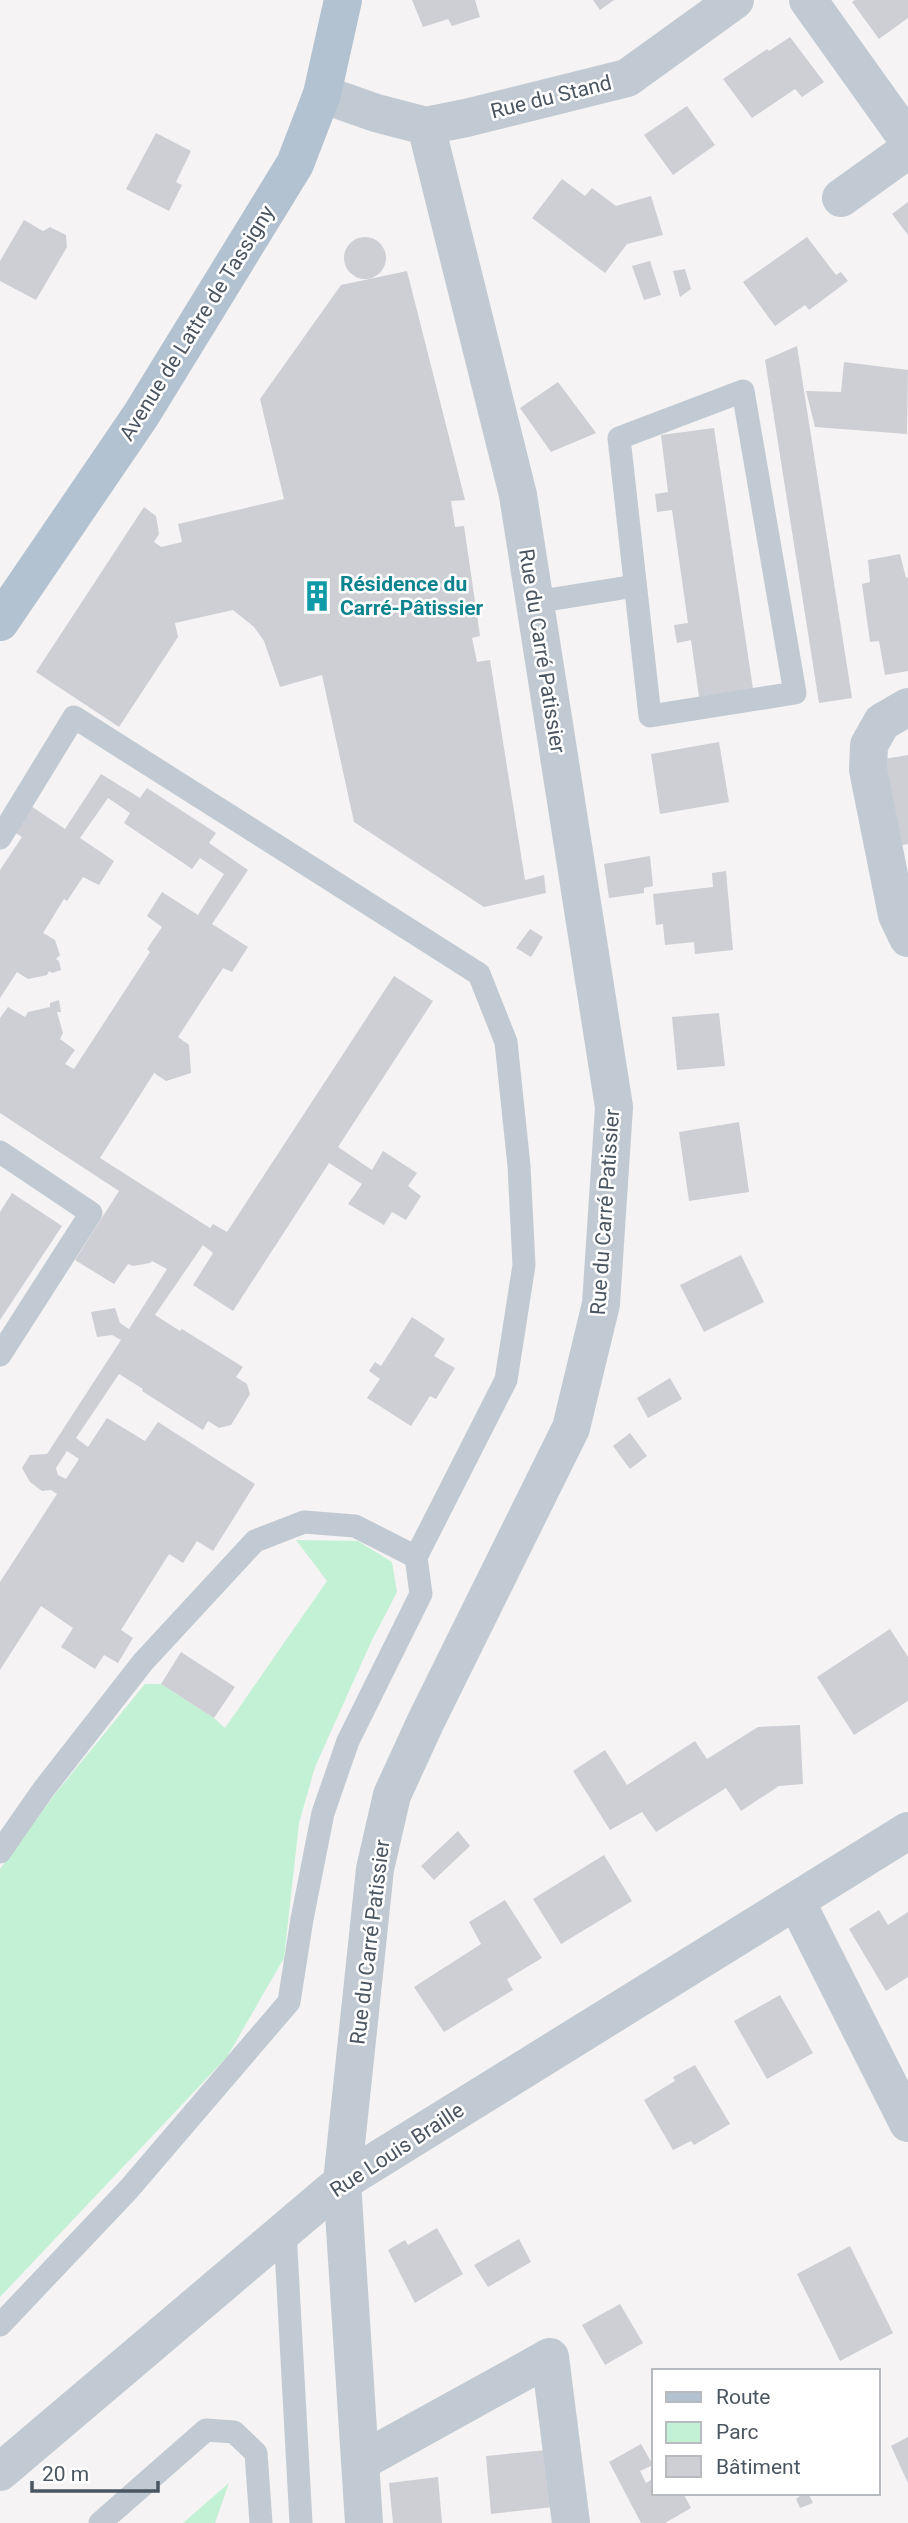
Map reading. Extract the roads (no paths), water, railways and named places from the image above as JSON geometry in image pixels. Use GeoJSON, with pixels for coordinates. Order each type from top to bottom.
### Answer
{"type":"FeatureCollection","features":[{"type":"Feature","properties":{"kind":"main road","name":"Avenue de Lattre de Tassigny"},"geometry":{"type":"LineString","coordinates":[[0,622],[141,415],[295,164],[321,94],[343,0]]}},
{"type":"Feature","properties":{"kind":"street","name":"Rue du Stand"},"geometry":{"type":"LineString","coordinates":[[426,126],[626,78],[735,0]]}},
{"type":"Feature","properties":{"kind":"street"},"geometry":{"type":"LineString","coordinates":[[808,0],[908,140]]}},
{"type":"Feature","properties":{"kind":"street"},"geometry":{"type":"LineString","coordinates":[[321,94],[376,113],[426,126]]}},
{"type":"Feature","properties":{"kind":"street","name":"Rue du Carré Patissier"},"geometry":{"type":"LineString","coordinates":[[364,2523],[342,2182],[375,1869],[392,1795],[571,1427],[601,1304],[614,1107],[518,495],[426,126]]}},
{"type":"Feature","properties":{"kind":"street"},"geometry":{"type":"LineString","coordinates":[[841,198],[908,150]]}},
{"type":"Feature","properties":{"kind":"street"},"geometry":{"type":"LineString","coordinates":[[908,707],[882,722],[869,745],[868,770],[897,915],[908,938]]}},
{"type":"Feature","properties":{"kind":"street","name":"Rue Louis Braille"},"geometry":{"type":"LineString","coordinates":[[0,2472],[342,2182],[908,1831]]}},
{"type":"Feature","properties":{"kind":"street"},"geometry":{"type":"LineString","coordinates":[[796,1901],[908,2123]]}},
{"type":"Feature","properties":{"kind":"street"},"geometry":{"type":"LineString","coordinates":[[360,2462],[550,2357],[571,2523]]}},
{"type":"Feature","properties":{"kind":"lane"},"geometry":{"type":"LineString","coordinates":[[743,391],[794,692],[650,716],[635,586],[620,438],[743,391]]}},
{"type":"Feature","properties":{"kind":"lane"},"geometry":{"type":"LineString","coordinates":[[535,602],[635,586]]}},
{"type":"Feature","properties":{"kind":"lane"},"geometry":{"type":"LineString","coordinates":[[0,838],[74,718],[479,974],[506,1042],[519,1166],[524,1265],[506,1380],[416,1557],[421,1594],[348,1741],[323,1813],[289,2002],[128,2190],[0,2325]]}},
{"type":"Feature","properties":{"kind":"lane"},"geometry":{"type":"LineString","coordinates":[[0,1152],[90,1213],[0,1355]]}},
{"type":"Feature","properties":{"kind":"lane"},"geometry":{"type":"LineString","coordinates":[[0,1852],[43,1790],[143,1662],[255,1541],[304,1522],[355,1526],[416,1557]]}},
{"type":"Feature","properties":{"kind":"lane"},"geometry":{"type":"LineString","coordinates":[[285,2231],[301,2523]]}},
{"type":"Feature","properties":{"kind":"lane"},"geometry":{"type":"LineString","coordinates":[[100,2523],[206,2430],[234,2432],[256,2453],[261,2523]]}},
{"type":"Feature","properties":{"kind":"place","name":"Résidence du Carré-Pâtissier"},"geometry":{"type":"Point","coordinates":[317,596]}}]}
